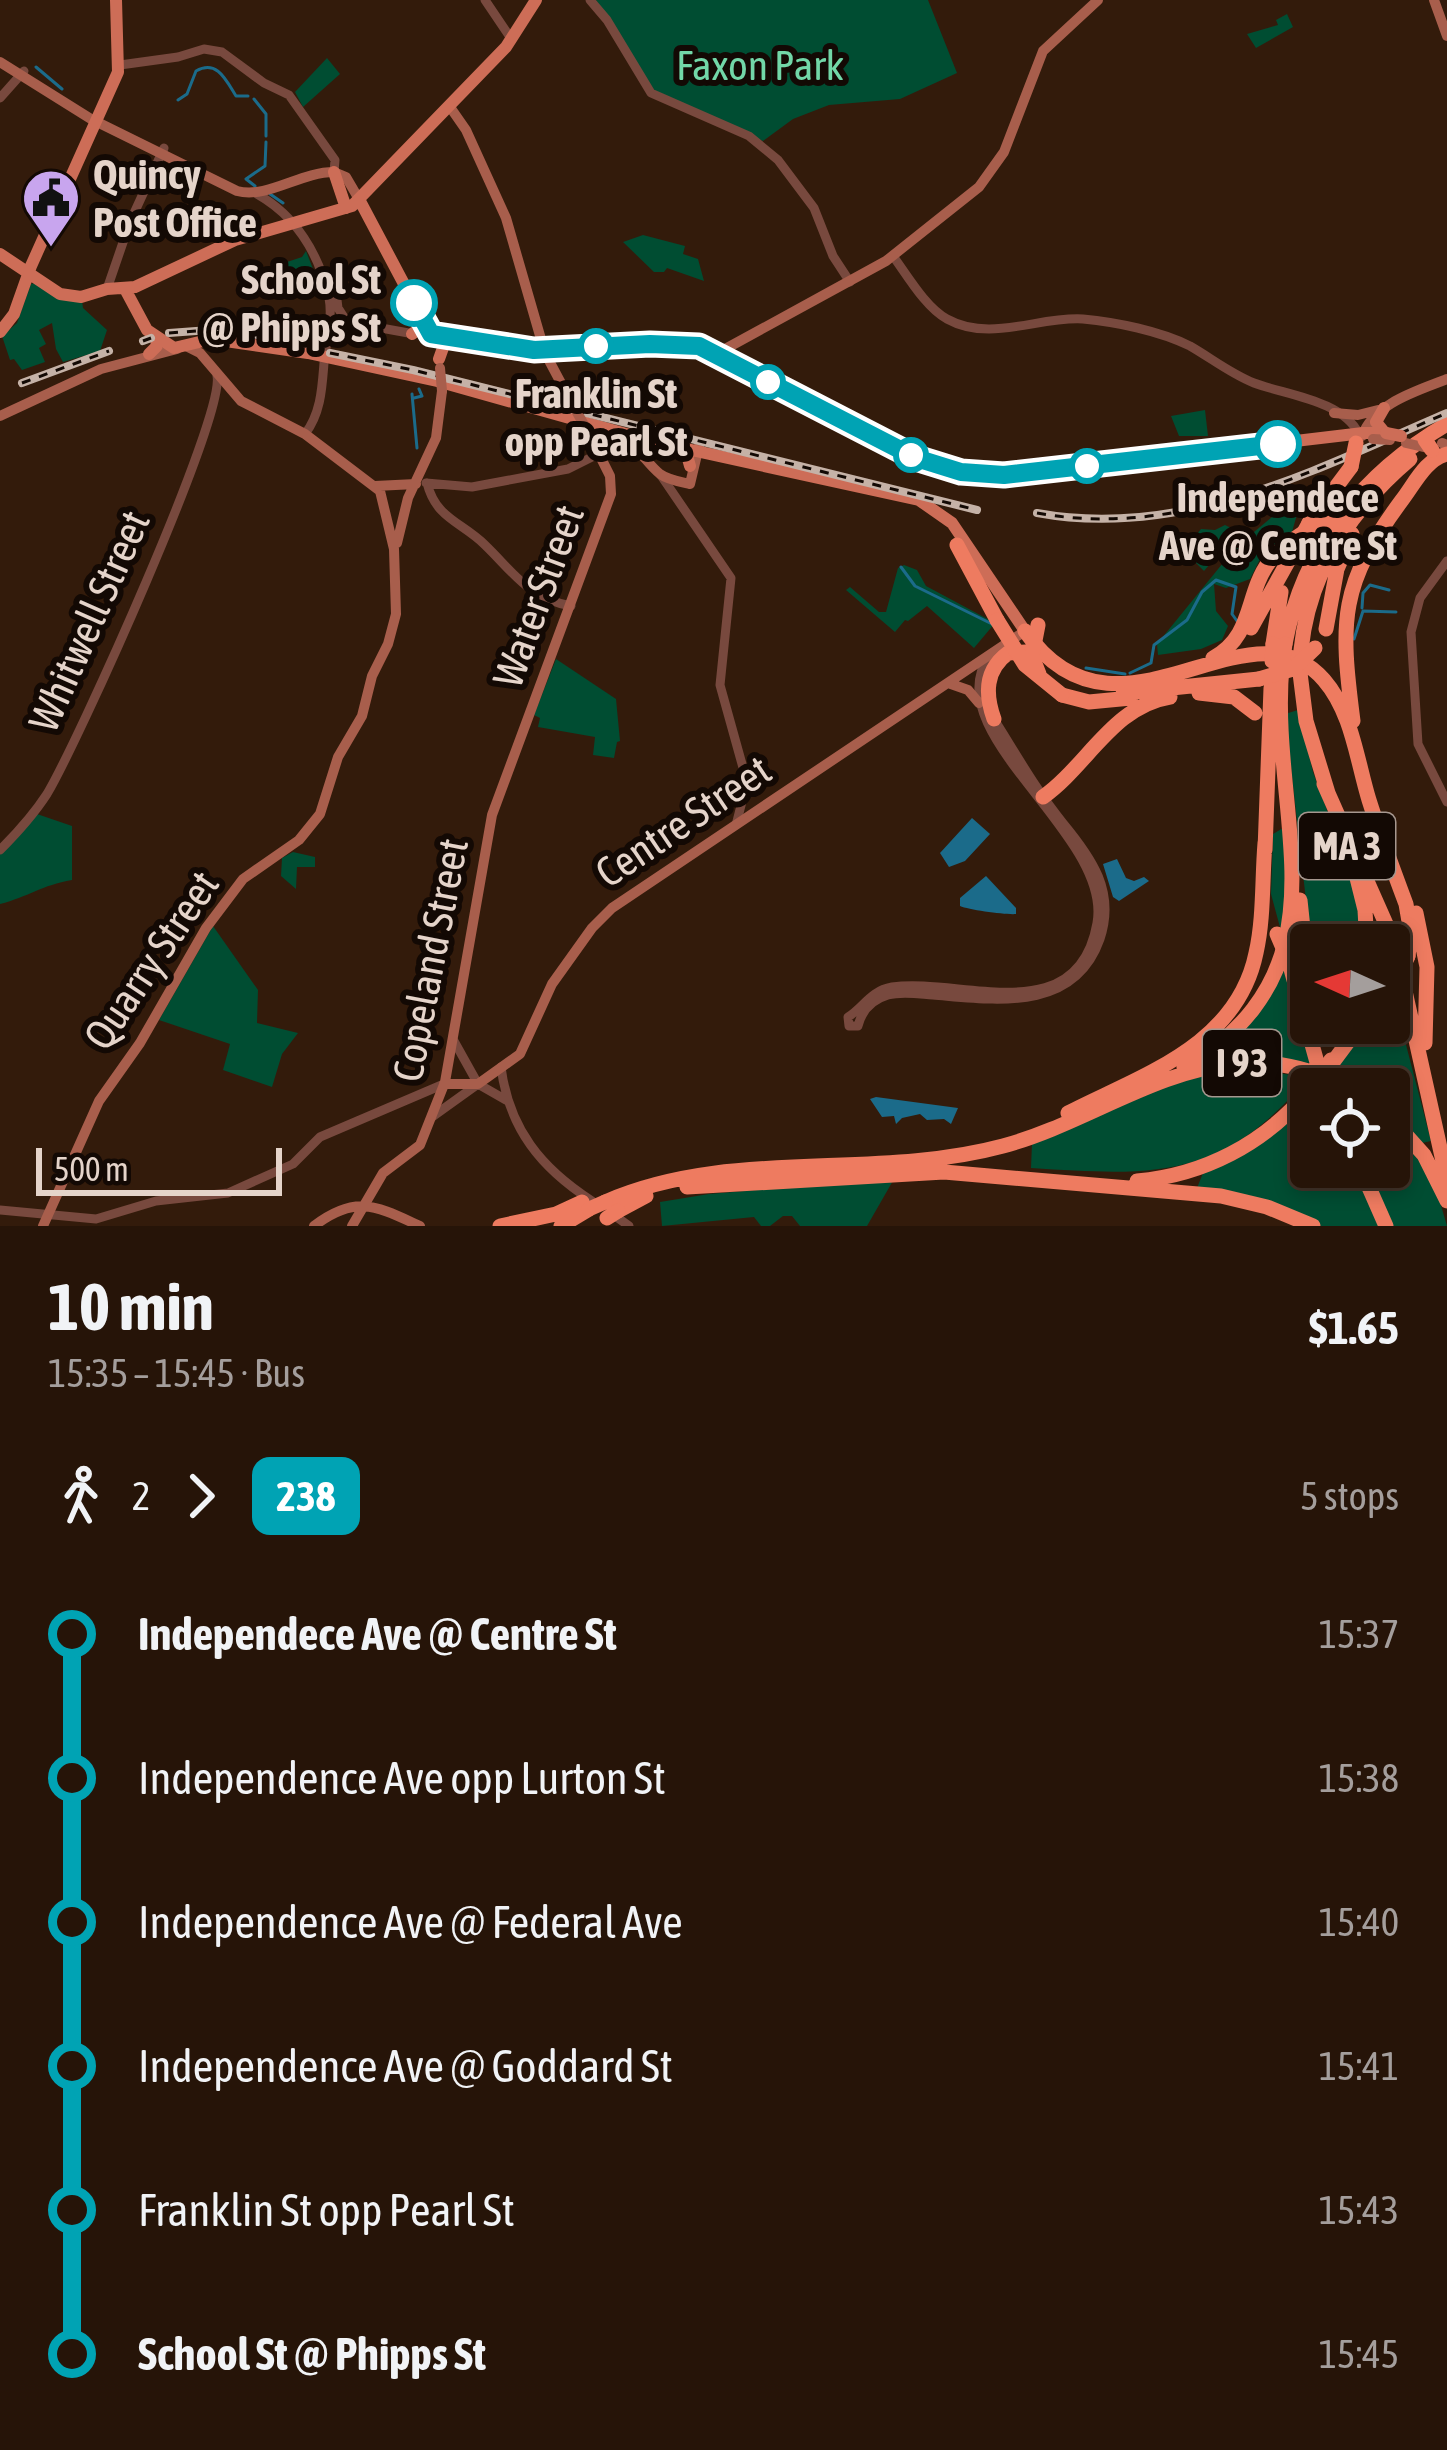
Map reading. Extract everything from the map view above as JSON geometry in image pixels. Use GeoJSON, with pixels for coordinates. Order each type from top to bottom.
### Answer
{"type":"FeatureCollection","features":[{"type":"Feature","properties":{"kind":"highway","name":"MA 3"},"geometry":{"type":"LineString","coordinates":[[1134,1095],[1210,1051],[1255,1004],[1286,940],[1294,904],[1294,862],[1282,730],[1288,652],[1300,587],[1345,509],[1394,460],[1447,424]]}},
{"type":"Feature","properties":{"kind":"highway"},"geometry":{"type":"LineString","coordinates":[[1022,633],[1064,670],[1108,689],[1213,658],[1252,627],[1309,524],[1351,467],[1364,437]]}},
{"type":"Feature","properties":{"kind":"highway"},"geometry":{"type":"LineString","coordinates":[[1360,766],[1345,659],[1346,609],[1368,549],[1437,448]]}},
{"type":"Feature","properties":{"kind":"highway"},"geometry":{"type":"LineString","coordinates":[[1326,628],[1337,569],[1351,536],[1396,478],[1437,448]]}},
{"type":"Feature","properties":{"kind":"highway","name":"MA 3"},"geometry":{"type":"LineString","coordinates":[[1288,652],[1339,538],[1381,486],[1437,448]]}},
{"type":"Feature","properties":{"kind":"highway"},"geometry":{"type":"LineString","coordinates":[[1213,658],[1243,630],[1262,574],[1275,555],[1394,460]]}},
{"type":"Feature","properties":{"kind":"highway"},"geometry":{"type":"LineString","coordinates":[[1266,813],[1288,652],[1326,628],[1351,559],[1407,494]]}},
{"type":"Feature","properties":{"kind":"highway"},"geometry":{"type":"LineString","coordinates":[[957,544],[1025,665],[1062,695],[1259,679]]}},
{"type":"Feature","properties":{"kind":"highway"},"geometry":{"type":"LineString","coordinates":[[1186,691],[1287,672],[1280,592],[1294,549]]}},
{"type":"Feature","properties":{"kind":"highway"},"geometry":{"type":"LineString","coordinates":[[1062,695],[1034,663],[1038,625],[1057,657],[1108,689]]}},
{"type":"Feature","properties":{"kind":"highway"},"geometry":{"type":"LineString","coordinates":[[1022,633],[1045,665]]}},
{"type":"Feature","properties":{"kind":"highway"},"geometry":{"type":"LineString","coordinates":[[994,719],[988,686],[999,659],[1022,651],[1076,686],[1226,692],[1242,699],[1255,713],[1262,737],[1266,813],[1255,961],[1242,994],[1222,1022],[1185,1054],[1003,1147]]}},
{"type":"Feature","properties":{"kind":"highway","name":"MA 3"},"geometry":{"type":"LineString","coordinates":[[1288,652],[1300,674],[1313,750],[1359,881],[1364,924]]}},
{"type":"Feature","properties":{"kind":"highway"},"geometry":{"type":"LineString","coordinates":[[1163,674],[1266,653],[1301,662],[1332,691],[1409,924]]}},
{"type":"Feature","properties":{"kind":"highway"},"geometry":{"type":"LineString","coordinates":[[1043,797],[1123,718],[1145,703],[1211,692],[1239,699],[1255,713]]}},
{"type":"Feature","properties":{"kind":"highway"},"geometry":{"type":"LineString","coordinates":[[1324,784],[1394,941],[1447,1179]]}},
{"type":"Feature","properties":{"kind":"highway"},"geometry":{"type":"LineString","coordinates":[[1381,835],[1414,908],[1425,949],[1431,1106]]}},
{"type":"Feature","properties":{"kind":"highway"},"geometry":{"type":"LineString","coordinates":[[1265,843],[1266,891],[1320,1068]]}},
{"type":"Feature","properties":{"kind":"highway"},"geometry":{"type":"LineString","coordinates":[[1294,862],[1301,924]]}},
{"type":"Feature","properties":{"kind":"highway"},"geometry":{"type":"LineString","coordinates":[[1327,1068],[1346,1044]]}},
{"type":"Feature","properties":{"kind":"highway","name":"I 93"},"geometry":{"type":"LineString","coordinates":[[601,1209],[694,1186],[933,1160],[1003,1147],[1200,1070],[1241,1063],[1290,1069]]}},
{"type":"Feature","properties":{"kind":"highway"},"geometry":{"type":"LineString","coordinates":[[1062,1182],[1138,1181],[1193,1171],[1253,1141],[1290,1106]]}},
{"type":"Feature","properties":{"kind":"highway"},"geometry":{"type":"LineString","coordinates":[[1410,1140],[1427,1160],[1447,1201]]}},
{"type":"Feature","properties":{"kind":"highway","name":"I 93"},"geometry":{"type":"LineString","coordinates":[[601,1209],[684,1180],[820,1172]]}},
{"type":"Feature","properties":{"kind":"highway","name":"I 93"},"geometry":{"type":"LineString","coordinates":[[570,1226],[601,1209],[688,1177],[927,1172],[1233,1198],[1313,1226]]}},
{"type":"Feature","properties":{"kind":"highway"},"geometry":{"type":"LineString","coordinates":[[1369,1188],[1386,1226]]}},
{"type":"Feature","properties":{"kind":"highway"},"geometry":{"type":"LineString","coordinates":[[500,1226],[601,1209]]}},
{"type":"Feature","properties":{"kind":"main road"},"geometry":{"type":"LineString","coordinates":[[0,332],[14,314],[119,65],[116,0]]}},
{"type":"Feature","properties":{"kind":"main road"},"geometry":{"type":"LineString","coordinates":[[0,254],[64,295],[81,297],[125,289],[230,242],[354,204],[512,40],[536,0]]}},
{"type":"Feature","properties":{"kind":"main road"},"geometry":{"type":"LineString","coordinates":[[716,354],[878,266],[973,192],[995,168],[1046,47],[1098,0]]}},
{"type":"Feature","properties":{"kind":"main road"},"geometry":{"type":"LineString","coordinates":[[1434,0],[1447,36]]}},
{"type":"Feature","properties":{"kind":"main road"},"geometry":{"type":"LineString","coordinates":[[0,59],[97,119],[246,193],[334,172],[370,222],[436,341],[442,391],[436,438],[406,517],[393,622]]}},
{"type":"Feature","properties":{"kind":"main road","name":"Water Street"},"geometry":{"type":"LineString","coordinates":[[452,105],[508,224],[544,350],[600,453],[610,476],[611,494],[490,820]]}},
{"type":"Feature","properties":{"kind":"main road"},"geometry":{"type":"LineString","coordinates":[[162,152],[246,193]]}},
{"type":"Feature","properties":{"kind":"main road"},"geometry":{"type":"LineString","coordinates":[[125,289],[140,320],[156,338],[182,349],[205,355],[320,352]]}},
{"type":"Feature","properties":{"kind":"main road"},"geometry":{"type":"LineString","coordinates":[[125,289],[149,323],[182,349]]}},
{"type":"Feature","properties":{"kind":"main road"},"geometry":{"type":"LineString","coordinates":[[412,334],[423,319]]}},
{"type":"Feature","properties":{"kind":"main road"},"geometry":{"type":"LineString","coordinates":[[431,334],[544,350],[699,346],[916,458],[970,473],[1018,474],[1364,437],[1380,409]]}},
{"type":"Feature","properties":{"kind":"main road"},"geometry":{"type":"LineString","coordinates":[[149,354],[157,346],[156,338]]}},
{"type":"Feature","properties":{"kind":"main road"},"geometry":{"type":"LineString","coordinates":[[440,363],[444,345],[456,338]]}},
{"type":"Feature","properties":{"kind":"main road"},"geometry":{"type":"LineString","coordinates":[[0,416],[96,371],[200,340],[320,352],[920,500],[946,517],[1022,633]]}},
{"type":"Feature","properties":{"kind":"main road"},"geometry":{"type":"LineString","coordinates":[[205,355],[218,376],[220,397],[243,403],[305,434],[375,486],[386,502],[397,580]]}},
{"type":"Feature","properties":{"kind":"main road"},"geometry":{"type":"LineString","coordinates":[[1333,437],[1342,427],[1337,414],[1380,409],[1447,379]]}},
{"type":"Feature","properties":{"kind":"main road"},"geometry":{"type":"LineString","coordinates":[[534,407],[670,446],[816,476]]}},
{"type":"Feature","properties":{"kind":"main road"},"geometry":{"type":"LineString","coordinates":[[1364,437],[1380,409]]}},
{"type":"Feature","properties":{"kind":"main road"},"geometry":{"type":"LineString","coordinates":[[1288,444],[1364,437],[1437,448]]}},
{"type":"Feature","properties":{"kind":"main road"},"geometry":{"type":"LineString","coordinates":[[600,453],[613,446],[630,446],[643,452],[662,474],[688,484],[697,448]]}},
{"type":"Feature","properties":{"kind":"main road"},"geometry":{"type":"LineString","coordinates":[[670,446],[687,455],[692,467]]}},
{"type":"Feature","properties":{"kind":"main road"},"geometry":{"type":"LineString","coordinates":[[662,474],[683,475],[700,460],[718,457]]}},
{"type":"Feature","properties":{"kind":"main road"},"geometry":{"type":"LineString","coordinates":[[375,486],[422,483]]}},
{"type":"Feature","properties":{"kind":"main road"},"geometry":{"type":"LineString","coordinates":[[393,622],[393,548],[405,504],[422,483]]}},
{"type":"Feature","properties":{"kind":"main road"},"geometry":{"type":"LineString","coordinates":[[896,496],[936,516],[1022,633]]}},
{"type":"Feature","properties":{"kind":"main road","name":"Quarry Street"},"geometry":{"type":"LineString","coordinates":[[44,1221],[105,1089],[140,1043],[206,928],[244,879],[296,842],[320,814],[339,755],[362,716],[393,622]]}},
{"type":"Feature","properties":{"kind":"main road","name":"Centre Street"},"geometry":{"type":"LineString","coordinates":[[478,1084],[524,1048],[550,986],[599,920],[1022,633]]}},
{"type":"Feature","properties":{"kind":"main road"},"geometry":{"type":"LineString","coordinates":[[948,683],[968,690],[979,703]]}},
{"type":"Feature","properties":{"kind":"main road","name":"Copeland Street"},"geometry":{"type":"LineString","coordinates":[[352,1226],[384,1172],[418,1147],[444,1084],[490,820]]}},
{"type":"Feature","properties":{"kind":"main road"},"geometry":{"type":"LineString","coordinates":[[444,1084],[478,1084]]}},
{"type":"Feature","properties":{"kind":"main road"},"geometry":{"type":"LineString","coordinates":[[314,1226],[334,1213],[363,1204],[419,1225]]}},
{"type":"Feature","properties":{"kind":"street"},"geometry":{"type":"LineString","coordinates":[[485,0],[512,40]]}},
{"type":"Feature","properties":{"kind":"street"},"geometry":{"type":"LineString","coordinates":[[590,0],[651,93],[740,131],[775,156],[806,196],[850,282]]}},
{"type":"Feature","properties":{"kind":"street"},"geometry":{"type":"LineString","coordinates":[[119,65],[204,49],[222,52],[291,97],[335,161],[334,172]]}},
{"type":"Feature","properties":{"kind":"street"},"geometry":{"type":"LineString","coordinates":[[0,98],[22,73]]}},
{"type":"Feature","properties":{"kind":"street"},"geometry":{"type":"LineString","coordinates":[[107,289],[162,152]]}},
{"type":"Feature","properties":{"kind":"street"},"geometry":{"type":"LineString","coordinates":[[246,193],[292,223],[316,257],[325,290],[319,405],[305,434]]}},
{"type":"Feature","properties":{"kind":"street"},"geometry":{"type":"LineString","coordinates":[[893,256],[940,314],[954,322],[1017,328],[1073,319],[1123,326],[1184,344],[1250,381],[1306,398],[1337,414],[1364,437]]}},
{"type":"Feature","properties":{"kind":"street"},"geometry":{"type":"LineString","coordinates":[[878,266],[906,272]]}},
{"type":"Feature","properties":{"kind":"street"},"geometry":{"type":"LineString","coordinates":[[325,290],[336,292],[340,312],[350,322]]}},
{"type":"Feature","properties":{"kind":"street"},"geometry":{"type":"LineString","coordinates":[[326,323],[334,320],[431,334]]}},
{"type":"Feature","properties":{"kind":"street","name":"Whitwell Street"},"geometry":{"type":"LineString","coordinates":[[0,850],[46,796],[92,704],[220,397]]}},
{"type":"Feature","properties":{"kind":"street"},"geometry":{"type":"LineString","coordinates":[[422,483],[470,488],[568,469],[600,453]]}},
{"type":"Feature","properties":{"kind":"street"},"geometry":{"type":"LineString","coordinates":[[662,474],[730,574],[720,687],[747,782],[736,825]]}},
{"type":"Feature","properties":{"kind":"street"},"geometry":{"type":"LineString","coordinates":[[422,483],[442,514],[482,542],[528,590],[571,606]]}},
{"type":"Feature","properties":{"kind":"street"},"geometry":{"type":"LineString","coordinates":[[684,508],[688,484]]}},
{"type":"Feature","properties":{"kind":"street"},"geometry":{"type":"LineString","coordinates":[[1447,562],[1418,601],[1412,636],[1418,746],[1447,802]]}},
{"type":"Feature","properties":{"kind":"street"},"geometry":{"type":"LineString","coordinates":[[988,660],[983,695],[1043,797],[1086,850],[1103,886],[1104,925],[1087,963],[1064,985],[1038,997],[1007,1000],[890,994],[855,1018],[866,998],[891,988],[1036,991],[1070,972],[1092,940],[1099,902],[1090,870],[1037,800],[979,703],[977,686],[988,660]]}},
{"type":"Feature","properties":{"kind":"street"},"geometry":{"type":"LineString","coordinates":[[741,805],[757,810]]}},
{"type":"Feature","properties":{"kind":"street"},"geometry":{"type":"LineString","coordinates":[[454,1041],[478,1084],[499,1093],[508,1105],[543,1164],[629,1226]]}},
{"type":"Feature","properties":{"kind":"street"},"geometry":{"type":"LineString","coordinates":[[501,1067],[508,1105]]}},
{"type":"Feature","properties":{"kind":"street"},"geometry":{"type":"LineString","coordinates":[[0,1210],[44,1221],[96,1219],[156,1201],[241,1189],[293,1164],[320,1137],[444,1084]]}},
{"type":"Feature","properties":{"kind":"street","name":"Centre Street"},"geometry":{"type":"LineString","coordinates":[[432,1117],[478,1084]]}},
{"type":"Feature","properties":{"kind":"green space","name":"Faxon Park"},"geometry":{"type":"Polygon","coordinates":[[[596,0],[928,0],[957,73],[900,99],[829,105],[793,119],[763,141],[654,90],[596,0]]]}},
{"type":"Feature","properties":{"kind":"green space"},"geometry":{"type":"Polygon","coordinates":[[[1287,14],[1293,27],[1256,48],[1247,34],[1278,25],[1276,20],[1287,14]]]}},
{"type":"Feature","properties":{"kind":"green space"},"geometry":{"type":"Polygon","coordinates":[[[327,58],[340,74],[303,107],[295,92],[327,58]]]}},
{"type":"Feature","properties":{"kind":"green space"},"geometry":{"type":"Polygon","coordinates":[[[643,235],[685,246],[683,254],[698,259],[704,281],[667,268],[654,272],[623,242],[643,235]]]}},
{"type":"Feature","properties":{"kind":"green space"},"geometry":{"type":"Polygon","coordinates":[[[306,251],[315,285],[259,282],[257,272],[302,257],[306,251]]]}},
{"type":"Feature","properties":{"kind":"green space"},"geometry":{"type":"Polygon","coordinates":[[[35,283],[82,301],[83,308],[107,330],[100,351],[63,362],[52,323],[39,330],[46,344],[39,348],[45,362],[22,370],[10,360],[2,336],[17,323],[35,283]]]}},
{"type":"Feature","properties":{"kind":"green space"},"geometry":{"type":"Polygon","coordinates":[[[1205,410],[1208,436],[1179,436],[1171,416],[1205,410]]]}},
{"type":"Feature","properties":{"kind":"green space"},"geometry":{"type":"Polygon","coordinates":[[[1302,497],[1290,539],[1259,561],[1250,579],[1226,588],[1214,584],[1216,611],[1228,626],[1222,640],[1201,649],[1158,655],[1157,644],[1236,547],[1302,497]]]}},
{"type":"Feature","properties":{"kind":"green space"},"geometry":{"type":"Polygon","coordinates":[[[1231,528],[1227,544],[1204,571],[1196,563],[1167,561],[1168,547],[1160,530],[1174,529],[1172,546],[1178,549],[1201,529],[1231,528]]]}},
{"type":"Feature","properties":{"kind":"green space"},"geometry":{"type":"Polygon","coordinates":[[[904,565],[917,570],[926,586],[995,623],[974,648],[927,606],[895,632],[846,590],[850,587],[879,612],[886,612],[898,568],[904,565]]]}},
{"type":"Feature","properties":{"kind":"green space"},"geometry":{"type":"Polygon","coordinates":[[[556,659],[616,699],[620,741],[614,758],[593,755],[595,737],[538,727],[540,718],[534,715],[556,659]]]}},
{"type":"Feature","properties":{"kind":"green space"},"geometry":{"type":"Polygon","coordinates":[[[1298,710],[1313,772],[1357,892],[1360,924],[1309,924],[1285,714],[1298,710]]]}},
{"type":"Feature","properties":{"kind":"green space"},"geometry":{"type":"Polygon","coordinates":[[[37,814],[72,826],[72,880],[0,904],[0,854],[37,814]]]}},
{"type":"Feature","properties":{"kind":"green space"},"geometry":{"type":"Polygon","coordinates":[[[1283,828],[1289,889],[1281,931],[1271,894],[1273,834],[1283,828]]]}},
{"type":"Feature","properties":{"kind":"green space"},"geometry":{"type":"Polygon","coordinates":[[[293,852],[315,857],[315,867],[297,867],[296,889],[281,876],[282,858],[293,852]]]}},
{"type":"Feature","properties":{"kind":"green space"},"geometry":{"type":"Polygon","coordinates":[[[213,926],[258,990],[257,1023],[298,1033],[282,1054],[272,1087],[223,1070],[230,1044],[159,1020],[213,926]]]}},
{"type":"Feature","properties":{"kind":"green space"},"geometry":{"type":"Polygon","coordinates":[[[1284,958],[1290,979],[1290,1044],[1309,1044],[1315,1066],[1194,1067],[1235,1034],[1284,958]]]}},
{"type":"Feature","properties":{"kind":"green space"},"geometry":{"type":"Polygon","coordinates":[[[1352,1044],[1406,1044],[1431,1141],[1422,1143],[1410,1131],[1410,1068],[1336,1068],[1352,1044]]]}},
{"type":"Feature","properties":{"kind":"green space"},"geometry":{"type":"Polygon","coordinates":[[[1235,1068],[1290,1075],[1290,1097],[1247,1136],[1185,1164],[1115,1172],[1031,1168],[1032,1143],[1179,1081],[1235,1068]]]}},
{"type":"Feature","properties":{"kind":"green space"},"geometry":{"type":"Polygon","coordinates":[[[1290,1118],[1290,1188],[1363,1188],[1380,1226],[1321,1226],[1279,1206],[1197,1188],[1203,1173],[1237,1158],[1290,1118]]]}},
{"type":"Feature","properties":{"kind":"green space"},"geometry":{"type":"Polygon","coordinates":[[[1410,1149],[1433,1178],[1447,1226],[1391,1226],[1374,1188],[1410,1188],[1410,1149]]]}},
{"type":"Feature","properties":{"kind":"green space"},"geometry":{"type":"Polygon","coordinates":[[[894,1179],[867,1226],[800,1226],[792,1216],[783,1216],[770,1226],[761,1226],[754,1217],[662,1226],[660,1202],[894,1179]]]}},
{"type":"Feature","properties":{"kind":"water"},"geometry":{"type":"Polygon","coordinates":[[[972,818],[990,834],[965,861],[949,867],[940,853],[972,818]]]}},
{"type":"Feature","properties":{"kind":"water"},"geometry":{"type":"Polygon","coordinates":[[[1117,859],[1126,878],[1149,881],[1119,901],[1113,897],[1103,864],[1117,859]]]}},
{"type":"Feature","properties":{"kind":"water"},"geometry":{"type":"Polygon","coordinates":[[[986,876],[1016,908],[1016,914],[960,906],[960,898],[986,876]]]}},
{"type":"Feature","properties":{"kind":"water"},"geometry":{"type":"Polygon","coordinates":[[[870,1099],[958,1108],[951,1124],[920,1114],[896,1124],[894,1116],[882,1117],[870,1099]]]}},
{"type":"Feature","properties":{"kind":"waterway"},"geometry":{"type":"LineString","coordinates":[[36,67],[62,89]]}},
{"type":"Feature","properties":{"kind":"waterway"},"geometry":{"type":"LineString","coordinates":[[178,100],[187,94],[196,71],[203,68],[220,73],[236,96],[248,96]]}},
{"type":"Feature","properties":{"kind":"waterway"},"geometry":{"type":"LineString","coordinates":[[254,99],[266,114],[266,136]]}},
{"type":"Feature","properties":{"kind":"waterway"},"geometry":{"type":"LineString","coordinates":[[255,186],[246,179],[265,166],[266,142]]}},
{"type":"Feature","properties":{"kind":"waterway"},"geometry":{"type":"LineString","coordinates":[[270,194],[283,203]]}},
{"type":"Feature","properties":{"kind":"waterway"},"geometry":{"type":"LineString","coordinates":[[414,398],[422,396],[419,389]]}},
{"type":"Feature","properties":{"kind":"waterway"},"geometry":{"type":"LineString","coordinates":[[412,394],[417,448]]}},
{"type":"Feature","properties":{"kind":"waterway"},"geometry":{"type":"LineString","coordinates":[[901,567],[915,586],[992,624]]}},
{"type":"Feature","properties":{"kind":"waterway"},"geometry":{"type":"LineString","coordinates":[[1130,673],[1151,663],[1154,645],[1187,620],[1202,592],[1216,580],[1236,587],[1232,614],[1237,621]]}},
{"type":"Feature","properties":{"kind":"waterway"},"geometry":{"type":"LineString","coordinates":[[1362,608],[1363,593],[1370,585],[1389,590]]}},
{"type":"Feature","properties":{"kind":"waterway"},"geometry":{"type":"LineString","coordinates":[[1354,639],[1363,611],[1396,612]]}},
{"type":"Feature","properties":{"kind":"waterway"},"geometry":{"type":"LineString","coordinates":[[1086,668],[1125,674]]}},
{"type":"Feature","properties":{"kind":"railway"},"geometry":{"type":"LineString","coordinates":[[169,333],[223,329],[309,344]]}},
{"type":"Feature","properties":{"kind":"railway"},"geometry":{"type":"LineString","coordinates":[[143,341],[151,338]]}},
{"type":"Feature","properties":{"kind":"railway"},"geometry":{"type":"LineString","coordinates":[[22,383],[109,351]]}},
{"type":"Feature","properties":{"kind":"railway"},"geometry":{"type":"LineString","coordinates":[[330,353],[977,510]]}},
{"type":"Feature","properties":{"kind":"railway"},"geometry":{"type":"LineString","coordinates":[[1037,513],[1091,519],[1197,508],[1298,476],[1447,413]]}},
{"type":"Feature","properties":{"kind":"bus line","name":"238"},"geometry":{"type":"LineString","coordinates":[[414,303],[431,334],[487,344],[534,350],[650,344],[701,347],[908,454],[961,472],[1004,475],[1278,444]]}},
{"type":"Feature","properties":{"kind":"place","name":"Quincy Post Office"},"geometry":{"type":"Point","coordinates":[51,249]}},
{"type":"Feature","properties":{"kind":"place","name":"School St @ Phipps St"},"geometry":{"type":"Point","coordinates":[414,303]}},
{"type":"Feature","properties":{"kind":"place","name":"Franklin St opp Pearl St"},"geometry":{"type":"Point","coordinates":[596,346]}},
{"type":"Feature","properties":{"kind":"place","name":"Independece Ave @ Centre St"},"geometry":{"type":"Point","coordinates":[1278,444]}}]}
